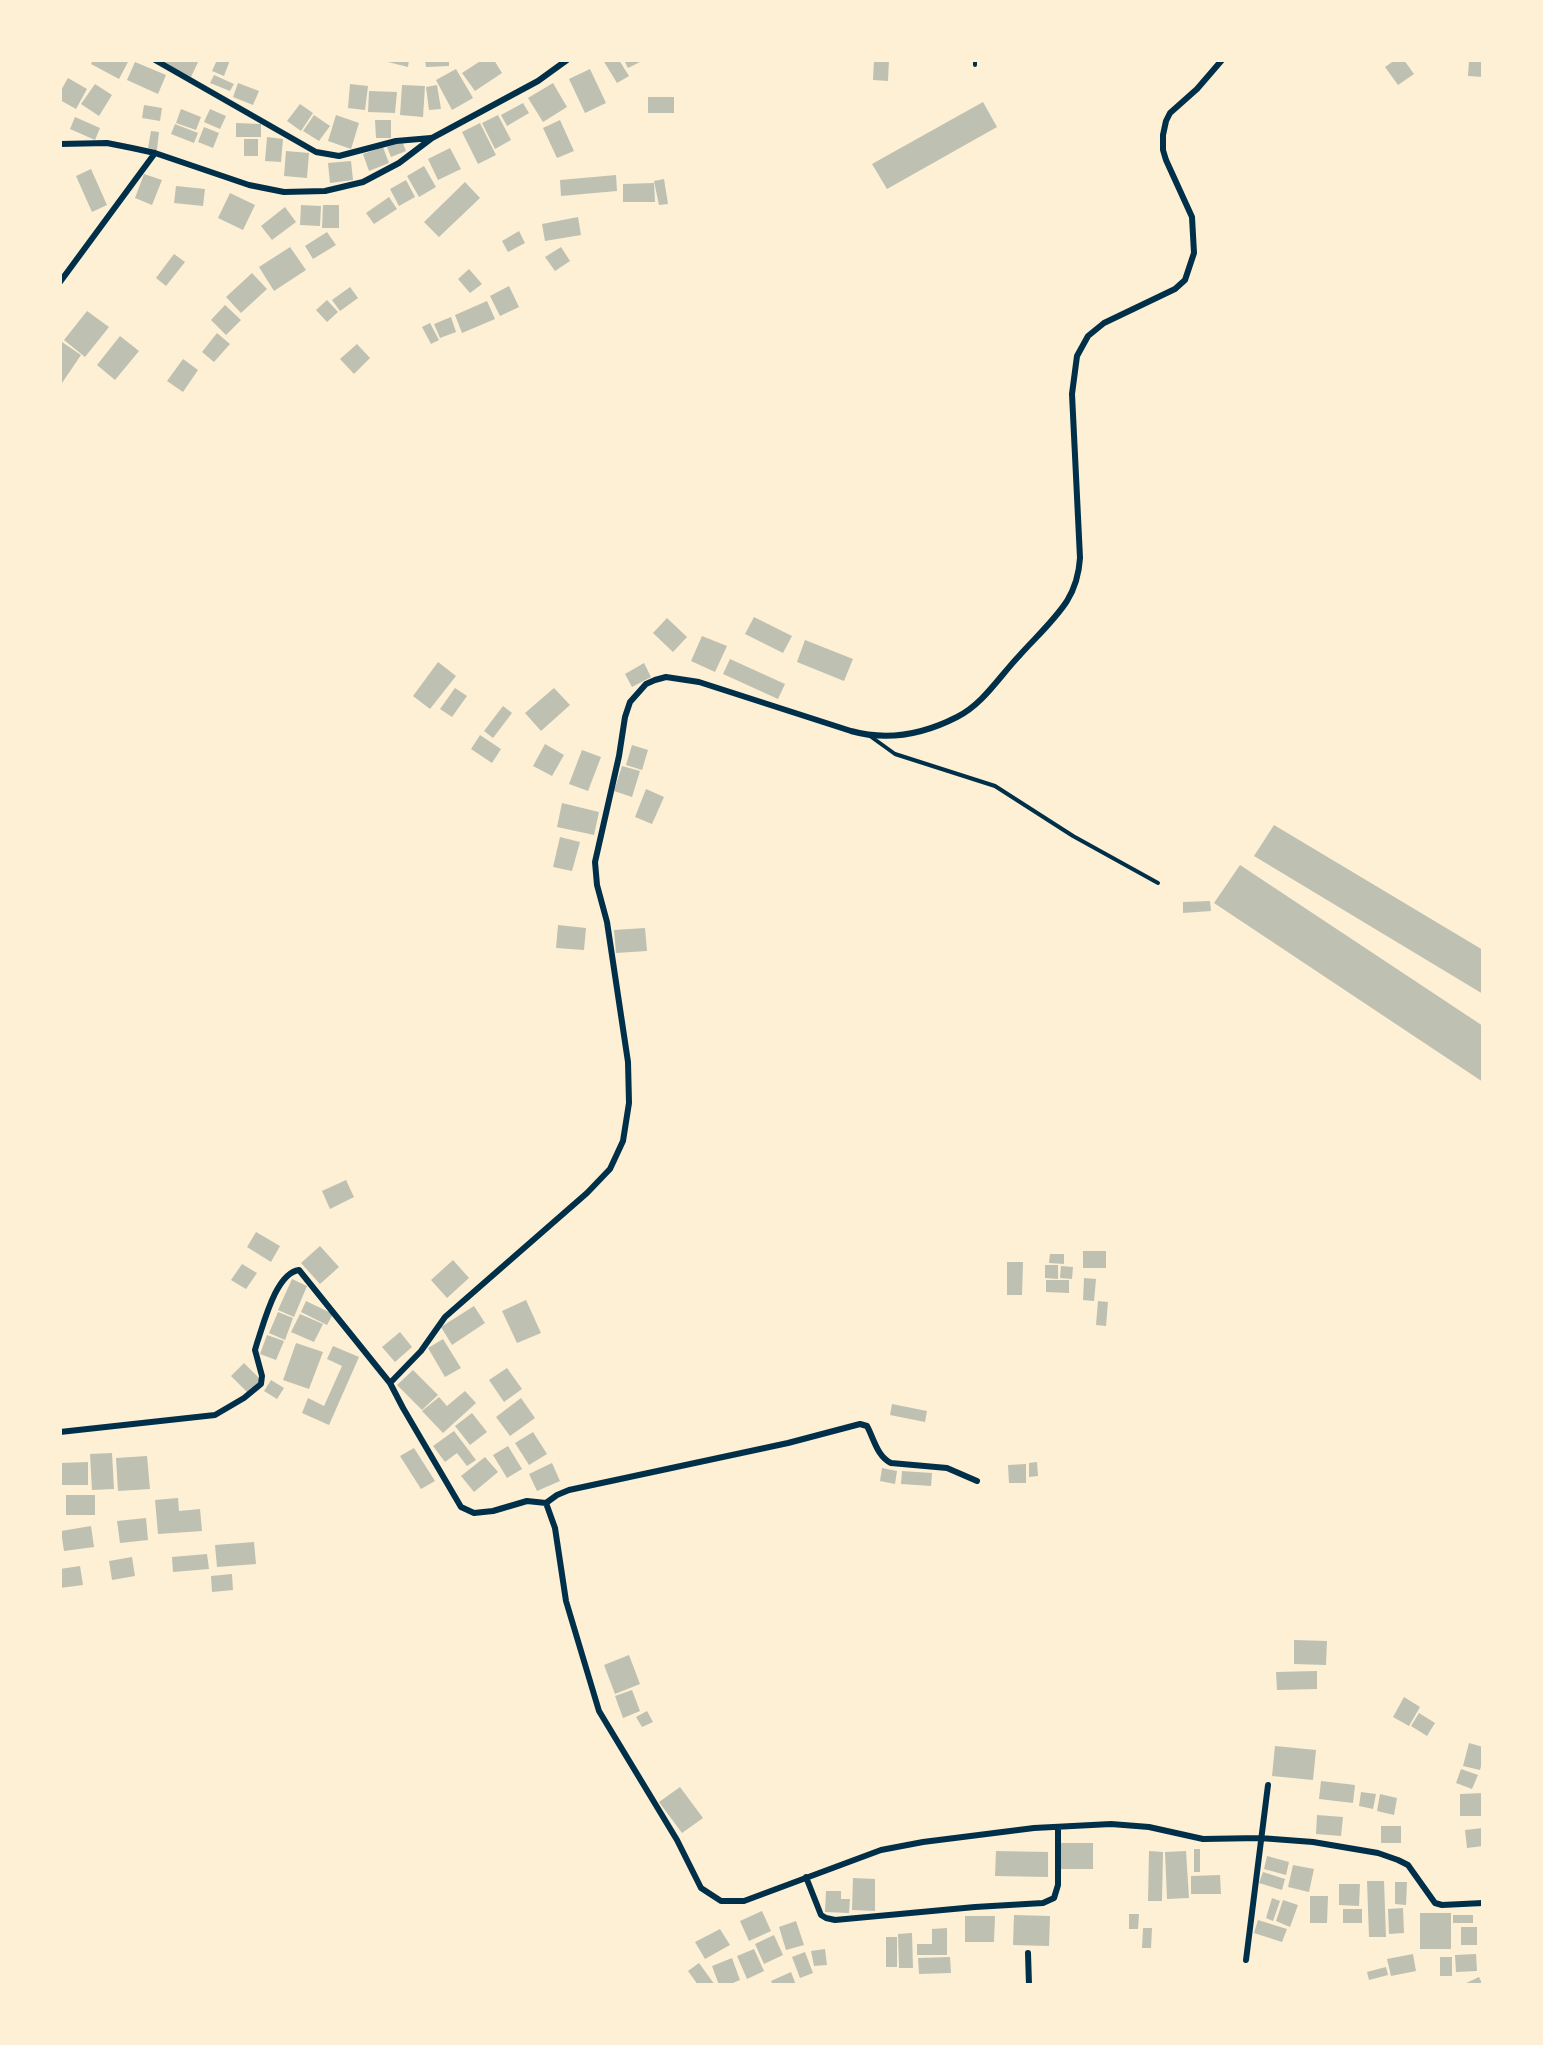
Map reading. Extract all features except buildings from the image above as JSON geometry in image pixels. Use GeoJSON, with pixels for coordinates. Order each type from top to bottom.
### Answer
{"type":"FeatureCollection","features":[{"type":"Feature","properties":{"kind":"street"},"geometry":{"type":"LineString","coordinates":[[155,60],[316,152],[339,156],[396,141],[432,138]]}},
{"type":"Feature","properties":{"kind":"street"},"geometry":{"type":"LineString","coordinates":[[60,144],[107,143],[155,153],[249,185],[284,192],[308,193],[336,189],[363,182],[399,163],[432,138],[538,81],[567,60]]}},
{"type":"Feature","properties":{"kind":"street"},"geometry":{"type":"LineString","coordinates":[[390,1383],[421,1351],[445,1317],[610,1169],[623,1141],[629,1103],[628,1062],[607,922],[597,885],[595,862],[630,702],[646,684],[666,677],[677,678],[699,682],[870,736],[897,736],[957,717],[974,706],[1066,603],[1073,590],[1080,569],[1072,394],[1077,356],[1088,336],[1104,323],[1175,289],[1185,280],[1194,253],[1191,217],[1166,160],[1163,135],[1170,113],[1197,89],[1222,60]]}},
{"type":"Feature","properties":{"kind":"street"},"geometry":{"type":"LineString","coordinates":[[60,282],[155,153]]}},
{"type":"Feature","properties":{"kind":"street"},"geometry":{"type":"LineString","coordinates":[[60,1432],[215,1415],[244,1398],[261,1384],[262,1376],[255,1350],[276,1291],[285,1277],[299,1270],[390,1383],[461,1507],[474,1513],[493,1511],[527,1501],[546,1503],[569,1490],[788,1443],[860,1424],[867,1426],[884,1460],[891,1463],[947,1468],[977,1480]]}},
{"type":"Feature","properties":{"kind":"street"},"geometry":{"type":"LineString","coordinates":[[546,1503],[555,1528],[566,1601],[599,1711],[677,1840],[701,1888],[721,1901],[744,1900],[881,1850],[923,1842],[1058,1827],[1134,1825],[1203,1839],[1260,1838],[1312,1842],[1378,1853],[1408,1865],[1435,1903],[1442,1905],[1483,1903]]}},
{"type":"Feature","properties":{"kind":"street"},"geometry":{"type":"LineString","coordinates":[[1246,1960],[1268,1785]]}},
{"type":"Feature","properties":{"kind":"street"},"geometry":{"type":"LineString","coordinates":[[806,1877],[820,1915],[835,1920],[1043,1903],[1054,1898],[1058,1885],[1058,1827]]}},
{"type":"Feature","properties":{"kind":"street"},"geometry":{"type":"LineString","coordinates":[[1028,1953],[1029,1985]]}},
{"type":"Feature","properties":{"kind":"lane"},"geometry":{"type":"LineString","coordinates":[[870,736],[895,754],[995,786],[1073,836],[1158,883]]}}]}
